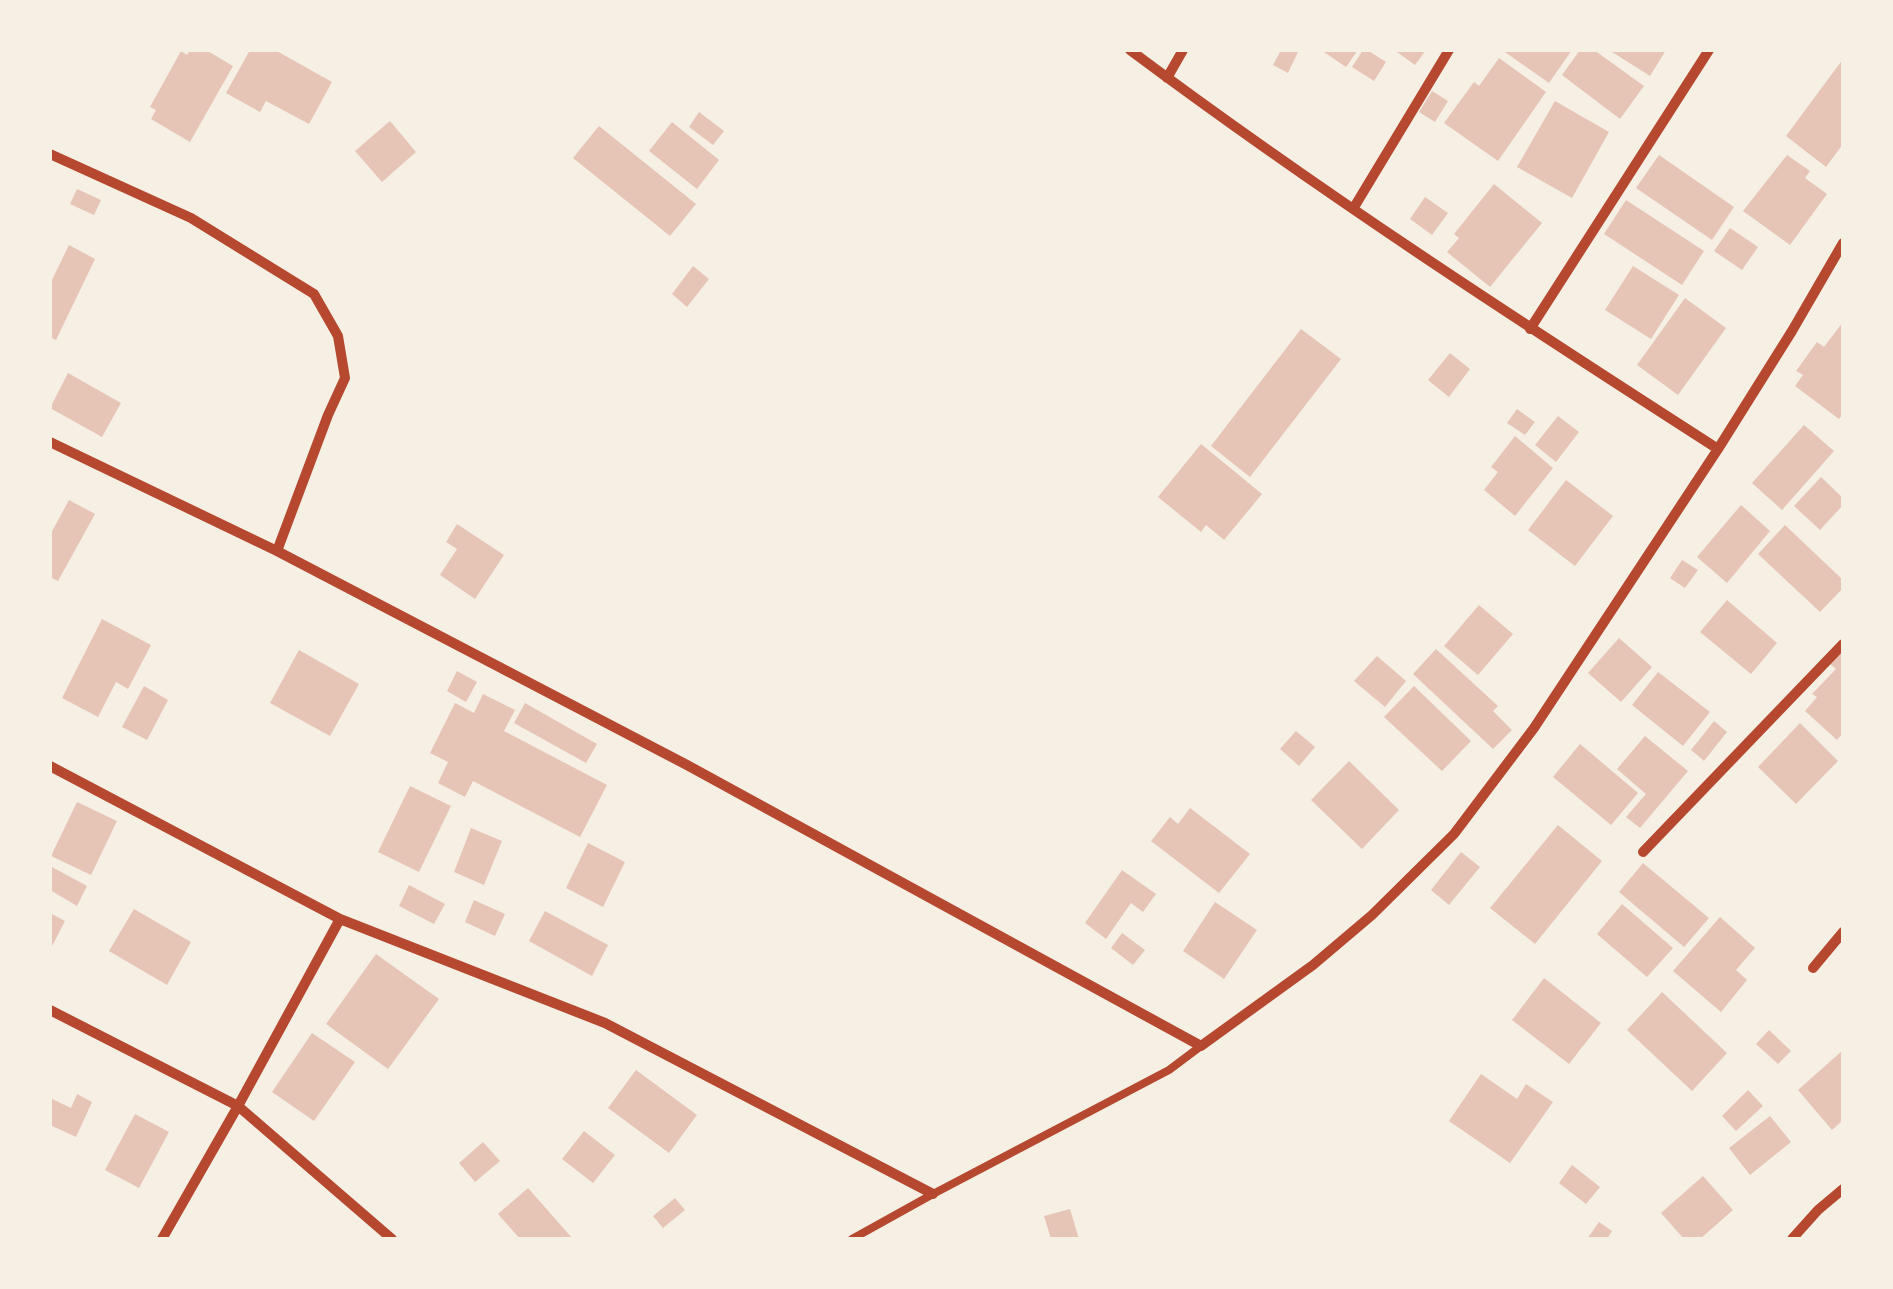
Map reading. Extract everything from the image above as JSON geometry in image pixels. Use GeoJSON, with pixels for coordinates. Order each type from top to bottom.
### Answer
{"type":"FeatureCollection","features":[{"type":"Feature","properties":{"kind":"street"},"geometry":{"type":"LineString","coordinates":[[1130,50],[1353,209],[1718,449]]}},
{"type":"Feature","properties":{"kind":"street"},"geometry":{"type":"LineString","coordinates":[[1167,78],[1183,50]]}},
{"type":"Feature","properties":{"kind":"street"},"geometry":{"type":"LineString","coordinates":[[1353,209],[1449,50]]}},
{"type":"Feature","properties":{"kind":"street"},"geometry":{"type":"LineString","coordinates":[[1530,328],[1709,50]]}},
{"type":"Feature","properties":{"kind":"street"},"geometry":{"type":"LineString","coordinates":[[50,154],[191,218],[314,294],[338,336],[344,378],[278,551]]}},
{"type":"Feature","properties":{"kind":"street"},"geometry":{"type":"LineString","coordinates":[[50,442],[278,551],[687,765],[1201,1046],[1328,952],[1372,915],[1454,834],[1534,728],[1718,449],[1843,243]]}},
{"type":"Feature","properties":{"kind":"street"},"geometry":{"type":"LineString","coordinates":[[1643,852],[1843,644]]}},
{"type":"Feature","properties":{"kind":"street"},"geometry":{"type":"LineString","coordinates":[[50,766],[340,919],[605,1022],[933,1194]]}},
{"type":"Feature","properties":{"kind":"street"},"geometry":{"type":"LineString","coordinates":[[162,1239],[340,919]]}},
{"type":"Feature","properties":{"kind":"street"},"geometry":{"type":"LineString","coordinates":[[1814,968],[1843,932]]}},
{"type":"Feature","properties":{"kind":"street"},"geometry":{"type":"LineString","coordinates":[[50,1010],[238,1106],[392,1239]]}},
{"type":"Feature","properties":{"kind":"street"},"geometry":{"type":"LineString","coordinates":[[1792,1239],[1843,1190]]}},
{"type":"Feature","properties":{"kind":"lane"},"geometry":{"type":"LineString","coordinates":[[852,1239],[1169,1070],[1201,1046]]}},
{"type":"Feature","properties":{"kind":"building"},"geometry":{"type":"Polygon","coordinates":[[[190,50],[206,50],[233,66],[190,142],[151,119],[156,110],[150,107],[181,51],[187,55],[190,50]]]}},
{"type":"Feature","properties":{"kind":"building"},"geometry":{"type":"Polygon","coordinates":[[[250,50],[275,50],[332,82],[309,124],[266,101],[260,112],[226,93],[250,50]]]}},
{"type":"Feature","properties":{"kind":"building"},"geometry":{"type":"Polygon","coordinates":[[[1281,50],[1299,50],[1288,73],[1273,65],[1281,50]]]}},
{"type":"Feature","properties":{"kind":"building"},"geometry":{"type":"Polygon","coordinates":[[[1321,50],[1358,50],[1346,67],[1321,50]]]}},
{"type":"Feature","properties":{"kind":"building"},"geometry":{"type":"Polygon","coordinates":[[[1363,50],[1386,62],[1374,81],[1352,67],[1363,50]]]}},
{"type":"Feature","properties":{"kind":"building"},"geometry":{"type":"Polygon","coordinates":[[[1399,50],[1426,50],[1415,65],[1399,50]]]}},
{"type":"Feature","properties":{"kind":"building"},"geometry":{"type":"Polygon","coordinates":[[[1502,50],[1572,50],[1549,83],[1502,50]]]}},
{"type":"Feature","properties":{"kind":"building"},"geometry":{"type":"Polygon","coordinates":[[[1580,50],[1594,50],[1644,86],[1620,119],[1562,75],[1580,50]]]}},
{"type":"Feature","properties":{"kind":"building"},"geometry":{"type":"Polygon","coordinates":[[[1609,50],[1666,50],[1650,76],[1609,50]]]}},
{"type":"Feature","properties":{"kind":"building"},"geometry":{"type":"Polygon","coordinates":[[[1499,58],[1546,92],[1498,161],[1444,123],[1474,82],[1479,86],[1499,58]]]}},
{"type":"Feature","properties":{"kind":"building"},"geometry":{"type":"Polygon","coordinates":[[[1843,59],[1843,144],[1826,167],[1786,136],[1843,59]]]}},
{"type":"Feature","properties":{"kind":"building"},"geometry":{"type":"Polygon","coordinates":[[[1432,91],[1448,101],[1435,122],[1419,112],[1432,91]]]}},
{"type":"Feature","properties":{"kind":"building"},"geometry":{"type":"Polygon","coordinates":[[[1555,101],[1609,132],[1572,198],[1517,167],[1555,101]]]}},
{"type":"Feature","properties":{"kind":"building"},"geometry":{"type":"Polygon","coordinates":[[[699,112],[724,131],[713,145],[689,127],[699,112]]]}},
{"type":"Feature","properties":{"kind":"building"},"geometry":{"type":"Polygon","coordinates":[[[390,121],[416,152],[382,182],[355,151],[390,121]]]}},
{"type":"Feature","properties":{"kind":"building"},"geometry":{"type":"Polygon","coordinates":[[[672,122],[719,160],[697,189],[649,151],[672,122]]]}},
{"type":"Feature","properties":{"kind":"building"},"geometry":{"type":"Polygon","coordinates":[[[599,126],[696,204],[670,236],[573,158],[599,126]]]}},
{"type":"Feature","properties":{"kind":"building"},"geometry":{"type":"Polygon","coordinates":[[[1659,155],[1734,207],[1712,240],[1636,188],[1659,155]]]}},
{"type":"Feature","properties":{"kind":"building"},"geometry":{"type":"Polygon","coordinates":[[[1787,155],[1810,171],[1805,178],[1827,194],[1790,245],[1743,211],[1787,155]]]}},
{"type":"Feature","properties":{"kind":"building"},"geometry":{"type":"Polygon","coordinates":[[[1494,184],[1542,223],[1490,287],[1447,252],[1459,238],[1454,234],[1494,184]]]}},
{"type":"Feature","properties":{"kind":"building"},"geometry":{"type":"Polygon","coordinates":[[[77,189],[101,200],[94,215],[70,204],[77,189]]]}},
{"type":"Feature","properties":{"kind":"building"},"geometry":{"type":"Polygon","coordinates":[[[1425,197],[1448,213],[1432,235],[1410,219],[1425,197]]]}},
{"type":"Feature","properties":{"kind":"building"},"geometry":{"type":"Polygon","coordinates":[[[1626,200],[1704,251],[1682,285],[1604,234],[1626,200]]]}},
{"type":"Feature","properties":{"kind":"building"},"geometry":{"type":"Polygon","coordinates":[[[1730,228],[1758,247],[1742,270],[1714,251],[1730,228]]]}},
{"type":"Feature","properties":{"kind":"building"},"geometry":{"type":"Polygon","coordinates":[[[69,245],[95,259],[56,340],[50,337],[50,284],[69,245]]]}},
{"type":"Feature","properties":{"kind":"building"},"geometry":{"type":"Polygon","coordinates":[[[693,266],[709,279],[687,307],[672,294],[693,266]]]}},
{"type":"Feature","properties":{"kind":"building"},"geometry":{"type":"Polygon","coordinates":[[[1633,266],[1679,295],[1651,339],[1605,310],[1633,266]]]}},
{"type":"Feature","properties":{"kind":"building"},"geometry":{"type":"Polygon","coordinates":[[[1685,298],[1726,328],[1678,395],[1637,365],[1685,298]]]}},
{"type":"Feature","properties":{"kind":"building"},"geometry":{"type":"Polygon","coordinates":[[[1843,322],[1843,414],[1839,419],[1795,386],[1803,375],[1796,371],[1817,342],[1824,347],[1843,322]]]}},
{"type":"Feature","properties":{"kind":"building"},"geometry":{"type":"Polygon","coordinates":[[[1301,329],[1341,359],[1250,477],[1211,446],[1301,329]]]}},
{"type":"Feature","properties":{"kind":"building"},"geometry":{"type":"Polygon","coordinates":[[[1450,353],[1470,369],[1449,397],[1428,380],[1450,353]]]}},
{"type":"Feature","properties":{"kind":"building"},"geometry":{"type":"Polygon","coordinates":[[[68,373],[121,403],[102,437],[50,408],[68,373]]]}},
{"type":"Feature","properties":{"kind":"building"},"geometry":{"type":"Polygon","coordinates":[[[1517,409],[1535,422],[1525,435],[1507,423],[1517,409]]]}},
{"type":"Feature","properties":{"kind":"building"},"geometry":{"type":"Polygon","coordinates":[[[1558,416],[1579,432],[1556,462],[1535,445],[1558,416]]]}},
{"type":"Feature","properties":{"kind":"building"},"geometry":{"type":"Polygon","coordinates":[[[1804,425],[1834,451],[1782,510],[1752,483],[1804,425]]]}},
{"type":"Feature","properties":{"kind":"building"},"geometry":{"type":"Polygon","coordinates":[[[1515,436],[1553,468],[1515,516],[1484,490],[1498,472],[1491,467],[1515,436]]]}},
{"type":"Feature","properties":{"kind":"building"},"geometry":{"type":"Polygon","coordinates":[[[1201,444],[1262,494],[1224,540],[1206,525],[1201,532],[1158,497],[1201,444]]]}},
{"type":"Feature","properties":{"kind":"building"},"geometry":{"type":"Polygon","coordinates":[[[1821,477],[1843,498],[1843,505],[1820,530],[1794,506],[1821,477]]]}},
{"type":"Feature","properties":{"kind":"building"},"geometry":{"type":"Polygon","coordinates":[[[1566,480],[1613,516],[1575,566],[1528,530],[1566,480]]]}},
{"type":"Feature","properties":{"kind":"building"},"geometry":{"type":"Polygon","coordinates":[[[69,500],[95,514],[58,581],[50,577],[50,535],[69,500]]]}},
{"type":"Feature","properties":{"kind":"building"},"geometry":{"type":"Polygon","coordinates":[[[1741,505],[1770,531],[1727,583],[1697,557],[1741,505]]]}},
{"type":"Feature","properties":{"kind":"building"},"geometry":{"type":"Polygon","coordinates":[[[457,524],[504,555],[475,599],[440,575],[457,549],[446,542],[457,524]]]}},
{"type":"Feature","properties":{"kind":"building"},"geometry":{"type":"Polygon","coordinates":[[[1785,525],[1843,580],[1843,588],[1820,612],[1758,554],[1785,525]]]}},
{"type":"Feature","properties":{"kind":"building"},"geometry":{"type":"Polygon","coordinates":[[[1682,560],[1698,570],[1685,588],[1670,578],[1682,560]]]}},
{"type":"Feature","properties":{"kind":"building"},"geometry":{"type":"Polygon","coordinates":[[[1727,600],[1777,643],[1751,674],[1700,632],[1727,600]]]}},
{"type":"Feature","properties":{"kind":"building"},"geometry":{"type":"Polygon","coordinates":[[[1479,605],[1513,634],[1478,675],[1444,646],[1479,605]]]}},
{"type":"Feature","properties":{"kind":"building"},"geometry":{"type":"Polygon","coordinates":[[[102,619],[151,645],[128,689],[116,682],[98,717],[62,698],[102,619]]]}},
{"type":"Feature","properties":{"kind":"building"},"geometry":{"type":"Polygon","coordinates":[[[1619,638],[1652,667],[1621,702],[1588,673],[1619,638]]]}},
{"type":"Feature","properties":{"kind":"building"},"geometry":{"type":"Polygon","coordinates":[[[1436,649],[1498,706],[1493,711],[1512,730],[1493,749],[1413,674],[1436,649]]]}},
{"type":"Feature","properties":{"kind":"building"},"geometry":{"type":"Polygon","coordinates":[[[1843,649],[1843,733],[1837,740],[1805,711],[1817,697],[1812,694],[1836,669],[1830,664],[1843,649]]]}},
{"type":"Feature","properties":{"kind":"building"},"geometry":{"type":"Polygon","coordinates":[[[299,650],[359,684],[330,736],[270,703],[299,650]]]}},
{"type":"Feature","properties":{"kind":"building"},"geometry":{"type":"Polygon","coordinates":[[[1377,656],[1406,681],[1385,707],[1354,681],[1377,656]]]}},
{"type":"Feature","properties":{"kind":"building"},"geometry":{"type":"Polygon","coordinates":[[[457,671],[477,682],[466,702],[447,691],[457,671]]]}},
{"type":"Feature","properties":{"kind":"building"},"geometry":{"type":"Polygon","coordinates":[[[1658,672],[1710,712],[1683,746],[1632,705],[1658,672]]]}},
{"type":"Feature","properties":{"kind":"building"},"geometry":{"type":"Polygon","coordinates":[[[144,686],[168,700],[147,740],[122,727],[144,686]]]}},
{"type":"Feature","properties":{"kind":"building"},"geometry":{"type":"Polygon","coordinates":[[[1414,686],[1471,741],[1442,771],[1384,717],[1414,686]]]}},
{"type":"Feature","properties":{"kind":"building"},"geometry":{"type":"Polygon","coordinates":[[[483,694],[515,710],[504,731],[607,785],[580,837],[473,781],[465,797],[438,783],[448,762],[430,753],[455,703],[474,713],[483,694]]]}},
{"type":"Feature","properties":{"kind":"building"},"geometry":{"type":"Polygon","coordinates":[[[525,703],[597,744],[586,763],[514,723],[525,703]]]}},
{"type":"Feature","properties":{"kind":"building"},"geometry":{"type":"Polygon","coordinates":[[[1714,721],[1727,732],[1704,761],[1691,750],[1714,721]]]}},
{"type":"Feature","properties":{"kind":"building"},"geometry":{"type":"Polygon","coordinates":[[[1800,723],[1838,761],[1796,804],[1758,767],[1800,723]]]}},
{"type":"Feature","properties":{"kind":"building"},"geometry":{"type":"Polygon","coordinates":[[[1296,731],[1315,747],[1299,766],[1280,749],[1296,731]]]}},
{"type":"Feature","properties":{"kind":"building"},"geometry":{"type":"Polygon","coordinates":[[[1645,736],[1688,771],[1640,828],[1626,817],[1646,794],[1617,769],[1645,736]]]}},
{"type":"Feature","properties":{"kind":"building"},"geometry":{"type":"Polygon","coordinates":[[[1580,744],[1638,793],[1611,825],[1553,777],[1580,744]]]}},
{"type":"Feature","properties":{"kind":"building"},"geometry":{"type":"Polygon","coordinates":[[[1349,761],[1399,810],[1362,849],[1311,800],[1349,761]]]}},
{"type":"Feature","properties":{"kind":"building"},"geometry":{"type":"Polygon","coordinates":[[[410,786],[451,806],[419,872],[378,852],[410,786]]]}},
{"type":"Feature","properties":{"kind":"building"},"geometry":{"type":"Polygon","coordinates":[[[77,802],[117,821],[91,875],[51,856],[77,802]]]}},
{"type":"Feature","properties":{"kind":"building"},"geometry":{"type":"Polygon","coordinates":[[[1190,808],[1250,854],[1219,893],[1151,841],[1170,817],[1178,824],[1190,808]]]}},
{"type":"Feature","properties":{"kind":"building"},"geometry":{"type":"Polygon","coordinates":[[[1558,825],[1602,861],[1535,944],[1490,908],[1558,825]]]}},
{"type":"Feature","properties":{"kind":"building"},"geometry":{"type":"Polygon","coordinates":[[[471,828],[502,841],[484,885],[454,872],[471,828]]]}},
{"type":"Feature","properties":{"kind":"building"},"geometry":{"type":"Polygon","coordinates":[[[588,843],[625,862],[603,907],[566,888],[588,843]]]}},
{"type":"Feature","properties":{"kind":"building"},"geometry":{"type":"Polygon","coordinates":[[[1461,852],[1480,867],[1449,905],[1431,890],[1461,852]]]}},
{"type":"Feature","properties":{"kind":"building"},"geometry":{"type":"Polygon","coordinates":[[[1643,863],[1709,918],[1684,947],[1619,892],[1643,863]]]}},
{"type":"Feature","properties":{"kind":"building"},"geometry":{"type":"Polygon","coordinates":[[[50,866],[87,886],[77,906],[50,890],[50,866]]]}},
{"type":"Feature","properties":{"kind":"building"},"geometry":{"type":"Polygon","coordinates":[[[1122,870],[1156,894],[1143,912],[1131,903],[1106,939],[1085,923],[1122,870]]]}},
{"type":"Feature","properties":{"kind":"building"},"geometry":{"type":"Polygon","coordinates":[[[409,885],[445,904],[434,924],[399,906],[409,885]]]}},
{"type":"Feature","properties":{"kind":"building"},"geometry":{"type":"Polygon","coordinates":[[[474,900],[505,914],[495,936],[465,922],[474,900]]]}},
{"type":"Feature","properties":{"kind":"building"},"geometry":{"type":"Polygon","coordinates":[[[1215,902],[1257,930],[1224,979],[1183,951],[1215,902]]]}},
{"type":"Feature","properties":{"kind":"building"},"geometry":{"type":"Polygon","coordinates":[[[1622,904],[1673,948],[1647,977],[1597,934],[1622,904]]]}},
{"type":"Feature","properties":{"kind":"building"},"geometry":{"type":"Polygon","coordinates":[[[134,909],[191,942],[167,985],[109,951],[134,909]]]}},
{"type":"Feature","properties":{"kind":"building"},"geometry":{"type":"Polygon","coordinates":[[[545,911],[608,945],[592,976],[529,941],[545,911]]]}},
{"type":"Feature","properties":{"kind":"building"},"geometry":{"type":"Polygon","coordinates":[[[50,913],[65,921],[50,950],[50,913]]]}},
{"type":"Feature","properties":{"kind":"building"},"geometry":{"type":"Polygon","coordinates":[[[1720,917],[1755,948],[1736,970],[1747,980],[1721,1012],[1673,971],[1720,917]]]}},
{"type":"Feature","properties":{"kind":"building"},"geometry":{"type":"Polygon","coordinates":[[[1122,933],[1145,950],[1133,965],[1111,948],[1122,933]]]}},
{"type":"Feature","properties":{"kind":"building"},"geometry":{"type":"Polygon","coordinates":[[[376,954],[439,999],[388,1069],[326,1024],[376,954]]]}},
{"type":"Feature","properties":{"kind":"building"},"geometry":{"type":"Polygon","coordinates":[[[1544,978],[1601,1023],[1569,1064],[1512,1020],[1544,978]]]}},
{"type":"Feature","properties":{"kind":"building"},"geometry":{"type":"Polygon","coordinates":[[[1662,992],[1727,1053],[1692,1091],[1627,1030],[1662,992]]]}},
{"type":"Feature","properties":{"kind":"building"},"geometry":{"type":"Polygon","coordinates":[[[1769,1030],[1791,1051],[1778,1064],[1756,1044],[1769,1030]]]}},
{"type":"Feature","properties":{"kind":"building"},"geometry":{"type":"Polygon","coordinates":[[[312,1033],[355,1062],[314,1121],[272,1092],[312,1033]]]}},
{"type":"Feature","properties":{"kind":"building"},"geometry":{"type":"Polygon","coordinates":[[[1843,1050],[1843,1120],[1832,1130],[1798,1090],[1843,1050]]]}},
{"type":"Feature","properties":{"kind":"building"},"geometry":{"type":"Polygon","coordinates":[[[636,1070],[697,1115],[669,1153],[608,1108],[636,1070]]]}},
{"type":"Feature","properties":{"kind":"building"},"geometry":{"type":"Polygon","coordinates":[[[1481,1074],[1517,1099],[1526,1084],[1553,1102],[1510,1163],[1449,1121],[1481,1074]]]}},
{"type":"Feature","properties":{"kind":"building"},"geometry":{"type":"Polygon","coordinates":[[[1748,1090],[1763,1106],[1736,1131],[1722,1116],[1748,1090]]]}},
{"type":"Feature","properties":{"kind":"building"},"geometry":{"type":"Polygon","coordinates":[[[77,1094],[92,1102],[76,1137],[50,1125],[50,1098],[71,1108],[77,1094]]]}},
{"type":"Feature","properties":{"kind":"building"},"geometry":{"type":"Polygon","coordinates":[[[135,1114],[169,1132],[139,1188],[105,1170],[135,1114]]]}},
{"type":"Feature","properties":{"kind":"building"},"geometry":{"type":"Polygon","coordinates":[[[1770,1116],[1791,1142],[1750,1175],[1729,1148],[1770,1116]]]}},
{"type":"Feature","properties":{"kind":"building"},"geometry":{"type":"Polygon","coordinates":[[[584,1131],[615,1155],[593,1183],[562,1159],[584,1131]]]}},
{"type":"Feature","properties":{"kind":"building"},"geometry":{"type":"Polygon","coordinates":[[[483,1142],[500,1161],[475,1182],[459,1163],[483,1142]]]}},
{"type":"Feature","properties":{"kind":"building"},"geometry":{"type":"Polygon","coordinates":[[[1572,1165],[1600,1187],[1586,1204],[1559,1183],[1572,1165]]]}},
{"type":"Feature","properties":{"kind":"building"},"geometry":{"type":"Polygon","coordinates":[[[1703,1176],[1733,1210],[1700,1239],[1684,1239],[1661,1213],[1703,1176]]]}},
{"type":"Feature","properties":{"kind":"building"},"geometry":{"type":"Polygon","coordinates":[[[528,1188],[573,1239],[520,1239],[498,1214],[528,1188]]]}},
{"type":"Feature","properties":{"kind":"building"},"geometry":{"type":"Polygon","coordinates":[[[675,1198],[685,1210],[663,1228],[653,1216],[675,1198]]]}},
{"type":"Feature","properties":{"kind":"building"},"geometry":{"type":"Polygon","coordinates":[[[1070,1209],[1079,1239],[1051,1239],[1044,1216],[1070,1209]]]}},
{"type":"Feature","properties":{"kind":"building"},"geometry":{"type":"Polygon","coordinates":[[[1599,1222],[1612,1231],[1607,1239],[1587,1239],[1599,1222]]]}}]}
